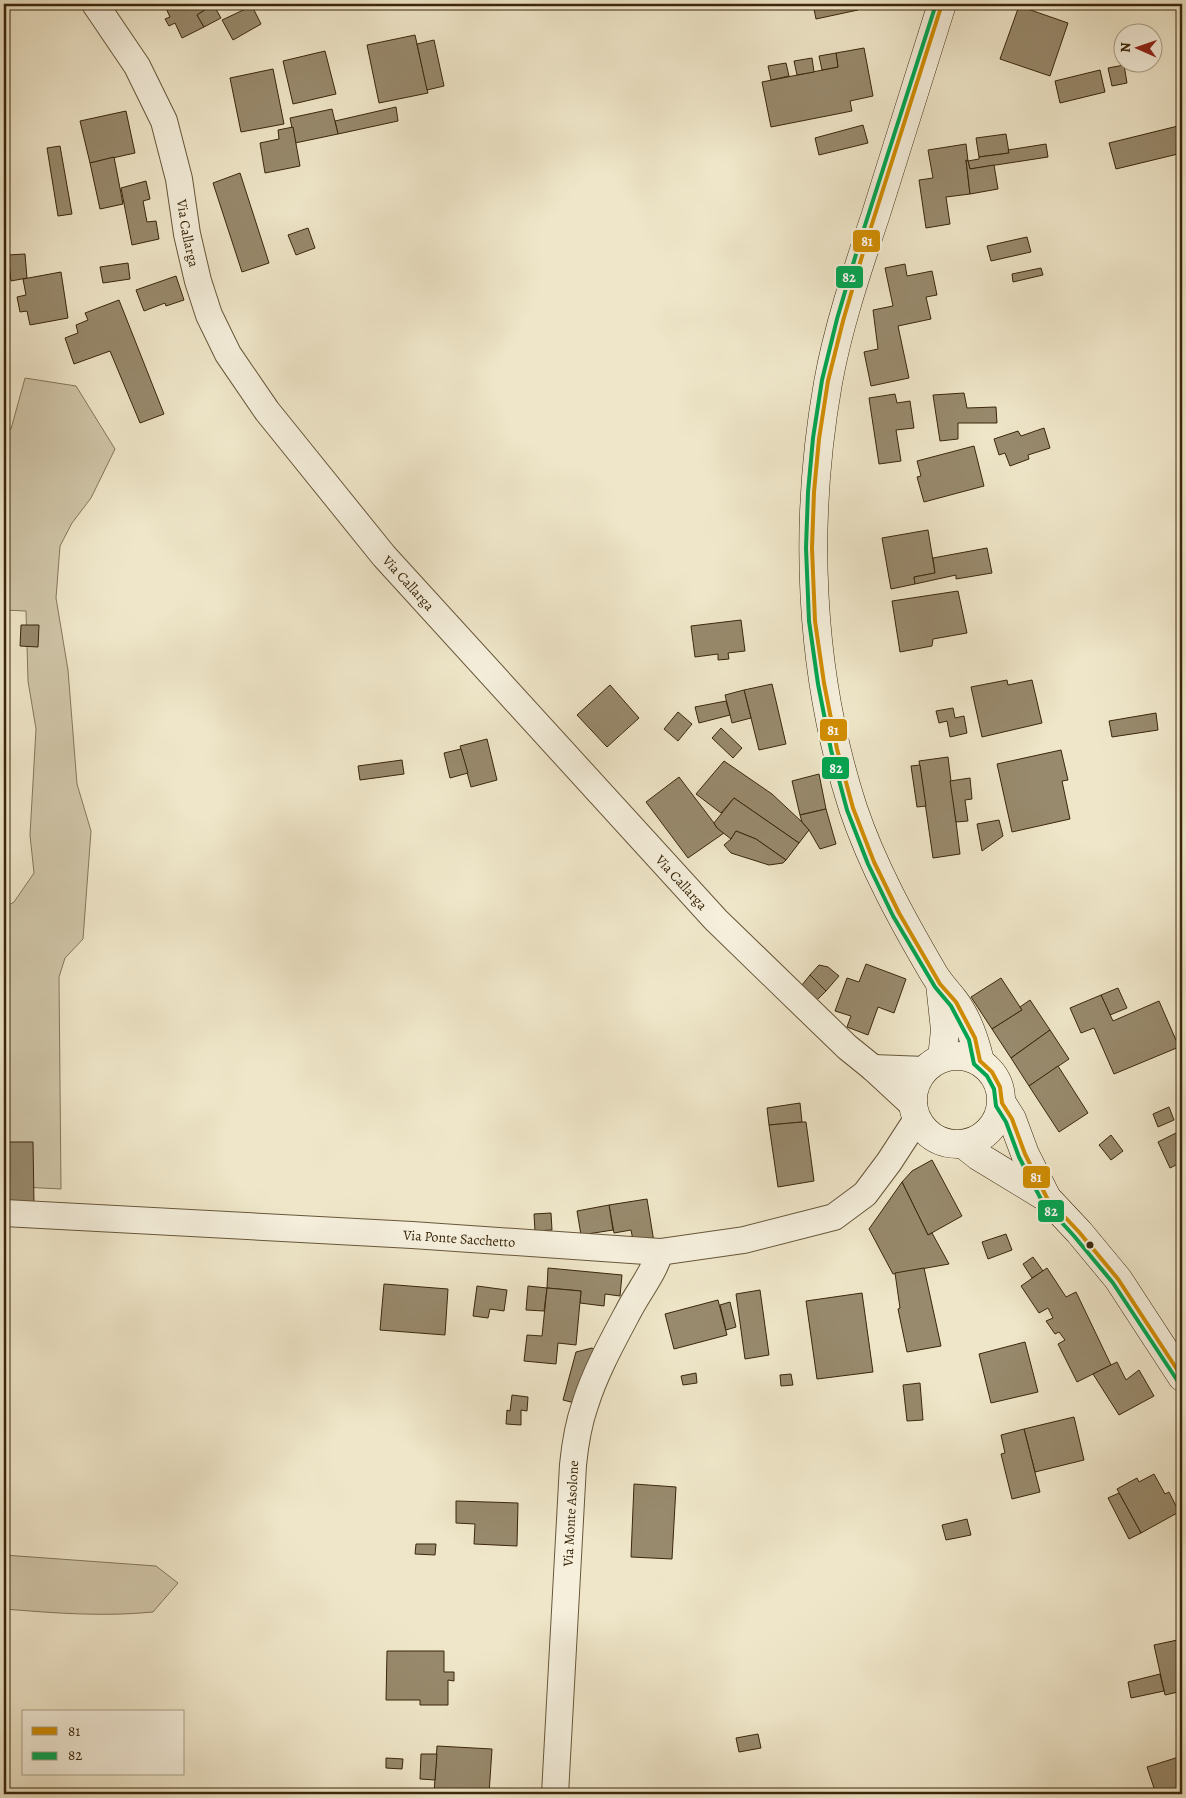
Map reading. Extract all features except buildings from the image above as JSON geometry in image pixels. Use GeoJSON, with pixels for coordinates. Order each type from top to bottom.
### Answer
{"type":"FeatureCollection","features":[{"type":"Feature","properties":{"kind":"street","name":"Via Callarga"},"geometry":{"type":"LineString","coordinates":[[95,4],[137,66],[164,121],[179,179],[187,234],[198,281],[209,315],[228,354],[267,411],[384,556],[716,920],[847,1047],[873,1068],[920,1119]]}},
{"type":"Feature","properties":{"kind":"street"},"geometry":{"type":"LineString","coordinates":[[942,4],[865,246],[828,381],[819,439],[814,492],[812,548],[816,621],[824,683],[853,808],[874,862],[899,913],[940,984],[956,1002],[975,1038],[980,1062]]}},
{"type":"Feature","properties":{"kind":"street"},"geometry":{"type":"LineString","coordinates":[[873,1068],[933,1064],[954,1056],[968,1057],[980,1062],[992,1072],[1000,1087],[1002,1103],[998,1118],[990,1130],[977,1140],[963,1144],[950,1144],[939,1140],[920,1119],[914,1093],[918,1081],[933,1064],[945,1030],[940,984]]}},
{"type":"Feature","properties":{"kind":"street"},"geometry":{"type":"LineString","coordinates":[[1002,1103],[1012,1119],[1025,1154],[1047,1198],[1079,1232],[1118,1279],[1182,1377]]}},
{"type":"Feature","properties":{"kind":"street","name":"Via Ponte Sacchetto"},"geometry":{"type":"LineString","coordinates":[[4,1213],[402,1235],[660,1252],[744,1240],[834,1218],[865,1194],[920,1119]]}},
{"type":"Feature","properties":{"kind":"street"},"geometry":{"type":"LineString","coordinates":[[963,1144],[978,1156],[1047,1198]]}},
{"type":"Feature","properties":{"kind":"street","name":"Via Monte Asolone"},"geometry":{"type":"LineString","coordinates":[[554,1794],[572,1465],[577,1435],[585,1405],[610,1347],[634,1300],[657,1262],[660,1252]]}},
{"type":"Feature","properties":{"kind":"shaded area"},"geometry":{"type":"Polygon","coordinates":[[[25,378],[76,386],[115,449],[91,498],[72,523],[60,546],[56,598],[68,670],[77,784],[91,831],[83,939],[65,958],[59,977],[61,1189],[4,1186],[4,908],[14,902],[34,873],[30,835],[36,729],[28,681],[26,611],[4,610],[4,432],[11,429],[25,378]]]}},
{"type":"Feature","properties":{"kind":"shaded area"},"geometry":{"type":"Polygon","coordinates":[[[4,1555],[156,1566],[178,1583],[153,1612],[97,1614],[4,1609],[4,1555]]]}},
{"type":"Feature","properties":{"kind":"transit line","name":"82"},"geometry":{"type":"LineString","coordinates":[[936,4],[859,244],[837,319],[822,380],[813,438],[808,492],[806,548],[809,621],[818,684],[831,750],[847,810],[868,864],[893,916],[935,987],[951,1006],[969,1040],[974,1064],[987,1076],[994,1089],[996,1106],[1006,1122],[1019,1157],[1042,1201],[1113,1283],[1177,1380]]}},
{"type":"Feature","properties":{"kind":"transit line","name":"81"},"geometry":{"type":"LineString","coordinates":[[942,4],[865,246],[828,381],[819,439],[814,492],[812,548],[815,621],[824,683],[837,749],[853,808],[874,862],[899,913],[940,984],[956,1002],[975,1038],[980,1061],[992,1072],[1000,1087],[1002,1103],[1012,1119],[1025,1154],[1047,1198],[1079,1232],[1118,1279],[1182,1377]]}}]}
